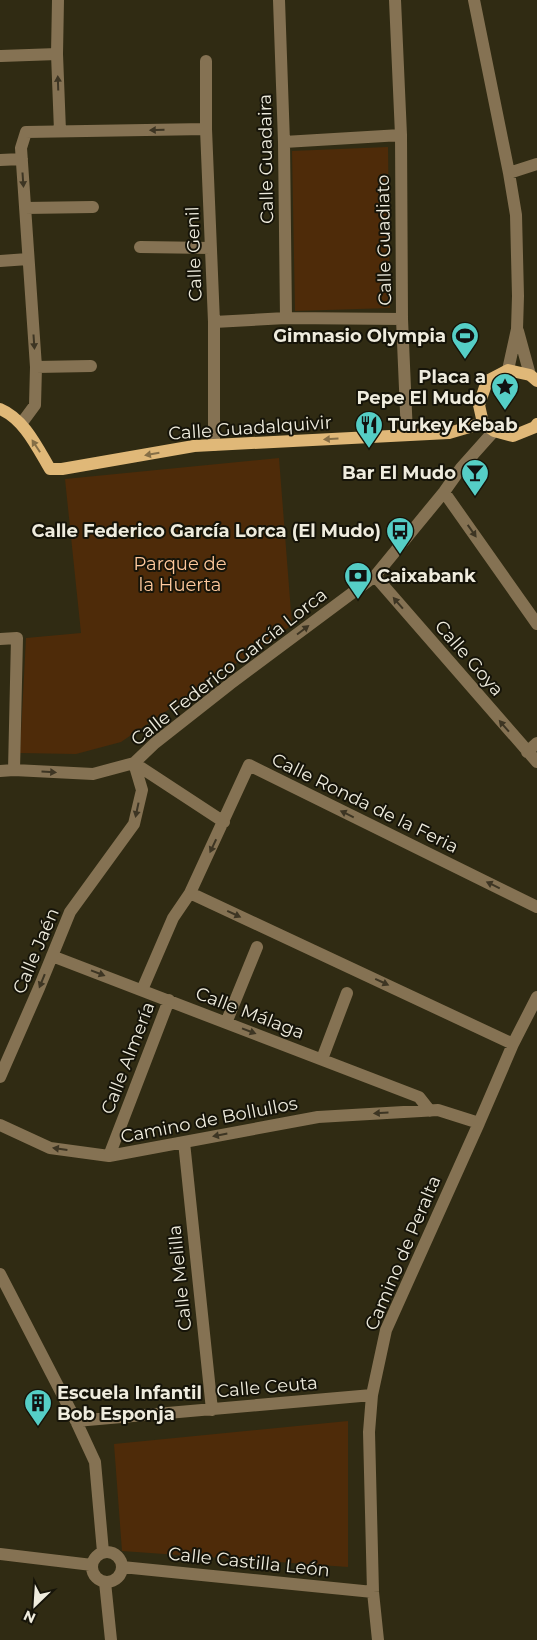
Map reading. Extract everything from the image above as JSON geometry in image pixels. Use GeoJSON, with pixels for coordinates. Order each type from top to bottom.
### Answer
{"type":"FeatureCollection","features":[{"type":"Feature","properties":{"kind":"main road"},"geometry":{"type":"LineString","coordinates":[[533,378],[508,370],[487,381],[479,405],[489,427],[513,436],[536,426]]}},
{"type":"Feature","properties":{"kind":"main road"},"geometry":{"type":"LineString","coordinates":[[0,409],[10,413],[21,424]]}},
{"type":"Feature","properties":{"kind":"main road","name":"Calle Guadalquivir"},"geometry":{"type":"LineString","coordinates":[[21,424],[50,469],[62,469],[194,446],[449,433],[489,427]]}},
{"type":"Feature","properties":{"kind":"street"},"geometry":{"type":"LineString","coordinates":[[58,0],[57,54],[60,132]]}},
{"type":"Feature","properties":{"kind":"street","name":"Calle Guadaira"},"geometry":{"type":"LineString","coordinates":[[279,0],[284,142],[286,318]]}},
{"type":"Feature","properties":{"kind":"street","name":"Calle Guadiato"},"geometry":{"type":"LineString","coordinates":[[394,0],[401,134],[402,319],[407,435]]}},
{"type":"Feature","properties":{"kind":"street"},"geometry":{"type":"LineString","coordinates":[[474,0],[516,215],[517,329],[508,370]]}},
{"type":"Feature","properties":{"kind":"street"},"geometry":{"type":"LineString","coordinates":[[1,56],[57,54]]}},
{"type":"Feature","properties":{"kind":"street","name":"Calle Genil"},"geometry":{"type":"LineString","coordinates":[[206,61],[206,129],[214,322],[214,445]]}},
{"type":"Feature","properties":{"kind":"street"},"geometry":{"type":"LineString","coordinates":[[21,424],[35,405],[36,367],[21,148],[26,132],[206,129]]}},
{"type":"Feature","properties":{"kind":"street"},"geometry":{"type":"LineString","coordinates":[[284,142],[401,134]]}},
{"type":"Feature","properties":{"kind":"street"},"geometry":{"type":"LineString","coordinates":[[0,160],[22,159]]}},
{"type":"Feature","properties":{"kind":"street"},"geometry":{"type":"LineString","coordinates":[[509,173],[537,164]]}},
{"type":"Feature","properties":{"kind":"street"},"geometry":{"type":"LineString","coordinates":[[25,208],[93,207]]}},
{"type":"Feature","properties":{"kind":"street"},"geometry":{"type":"LineString","coordinates":[[140,247],[210,248]]}},
{"type":"Feature","properties":{"kind":"street"},"geometry":{"type":"LineString","coordinates":[[0,260],[28,259]]}},
{"type":"Feature","properties":{"kind":"street"},"geometry":{"type":"LineString","coordinates":[[214,322],[286,318],[402,319]]}},
{"type":"Feature","properties":{"kind":"street"},"geometry":{"type":"LineString","coordinates":[[517,329],[533,378]]}},
{"type":"Feature","properties":{"kind":"street"},"geometry":{"type":"LineString","coordinates":[[36,367],[92,366]]}},
{"type":"Feature","properties":{"kind":"street","name":"Calle Federico García Lorca"},"geometry":{"type":"LineString","coordinates":[[0,771],[93,774],[134,763],[155,743],[230,684],[375,576],[444,492],[489,427]]}},
{"type":"Feature","properties":{"kind":"street"},"geometry":{"type":"LineString","coordinates":[[444,492],[537,624]]}},
{"type":"Feature","properties":{"kind":"street","name":"Calle Goya"},"geometry":{"type":"LineString","coordinates":[[375,576],[537,762]]}},
{"type":"Feature","properties":{"kind":"street"},"geometry":{"type":"LineString","coordinates":[[0,639],[17,638],[14,770]]}},
{"type":"Feature","properties":{"kind":"street"},"geometry":{"type":"LineString","coordinates":[[527,752],[537,743]]}},
{"type":"Feature","properties":{"kind":"street"},"geometry":{"type":"LineString","coordinates":[[134,763],[224,822]]}},
{"type":"Feature","properties":{"kind":"street","name":"Calle Jaén"},"geometry":{"type":"LineString","coordinates":[[0,1077],[70,912],[134,824],[142,790],[134,763]]}},
{"type":"Feature","properties":{"kind":"street","name":"Calle Ronda de la Feria"},"geometry":{"type":"LineString","coordinates":[[142,990],[173,918],[190,893],[250,765],[537,907]]}},
{"type":"Feature","properties":{"kind":"street"},"geometry":{"type":"LineString","coordinates":[[190,893],[513,1044]]}},
{"type":"Feature","properties":{"kind":"street"},"geometry":{"type":"LineString","coordinates":[[226,1022],[257,947]]}},
{"type":"Feature","properties":{"kind":"street","name":"Calle Málaga"},"geometry":{"type":"LineString","coordinates":[[52,956],[419,1097],[430,1111]]}},
{"type":"Feature","properties":{"kind":"street"},"geometry":{"type":"LineString","coordinates":[[322,1060],[347,993]]}},
{"type":"Feature","properties":{"kind":"street","name":"Camino de Peralta"},"geometry":{"type":"LineString","coordinates":[[378,1640],[373,1592],[369,1432],[372,1395],[386,1330],[513,1044],[537,997]]}},
{"type":"Feature","properties":{"kind":"street","name":"Calle Almería"},"geometry":{"type":"LineString","coordinates":[[109,1156],[169,1000]]}},
{"type":"Feature","properties":{"kind":"street","name":"Camino de Bollullos"},"geometry":{"type":"LineString","coordinates":[[0,1125],[50,1148],[109,1156],[318,1117],[438,1110],[479,1123]]}},
{"type":"Feature","properties":{"kind":"street","name":"Calle Melilla"},"geometry":{"type":"LineString","coordinates":[[184,1142],[212,1410]]}},
{"type":"Feature","properties":{"kind":"street"},"geometry":{"type":"LineString","coordinates":[[0,1274],[76,1421],[95,1462],[103,1552]]}},
{"type":"Feature","properties":{"kind":"street","name":"Calle Ceuta"},"geometry":{"type":"LineString","coordinates":[[76,1421],[372,1395]]}},
{"type":"Feature","properties":{"kind":"street"},"geometry":{"type":"LineString","coordinates":[[105,1582],[116,1579],[122,1567],[115,1554],[108,1552],[103,1552],[95,1558],[92,1565],[95,1575],[105,1582],[111,1640]]}},
{"type":"Feature","properties":{"kind":"street"},"geometry":{"type":"LineString","coordinates":[[0,1554],[92,1565]]}},
{"type":"Feature","properties":{"kind":"street","name":"Calle Castilla León"},"geometry":{"type":"LineString","coordinates":[[122,1567],[373,1592]]}},
{"type":"Feature","properties":{"kind":"green space"},"geometry":{"type":"Polygon","coordinates":[[[388,147],[390,308],[295,311],[292,151],[388,147]]]}},
{"type":"Feature","properties":{"kind":"green space","name":"Parque de la Huerta"},"geometry":{"type":"Polygon","coordinates":[[[279,458],[292,625],[121,742],[76,754],[20,753],[26,638],[81,633],[65,479],[279,458]]]}},
{"type":"Feature","properties":{"kind":"green space"},"geometry":{"type":"Polygon","coordinates":[[[348,1421],[348,1567],[122,1551],[114,1444],[348,1421]]]}},
{"type":"Feature","properties":{"kind":"place","name":"Gimnasio Olympia"},"geometry":{"type":"Point","coordinates":[465,360]}},
{"type":"Feature","properties":{"kind":"place","name":"Placa a Pepe El Mudo"},"geometry":{"type":"Point","coordinates":[505,411]}},
{"type":"Feature","properties":{"kind":"place","name":"Turkey Kebab"},"geometry":{"type":"Point","coordinates":[369,449]}},
{"type":"Feature","properties":{"kind":"place","name":"Bar El Mudo"},"geometry":{"type":"Point","coordinates":[475,497]}},
{"type":"Feature","properties":{"kind":"place","name":"Calle Federico García Lorca (El Mudo)"},"geometry":{"type":"Point","coordinates":[400,555]}},
{"type":"Feature","properties":{"kind":"place","name":"Caixabank"},"geometry":{"type":"Point","coordinates":[358,600]}},
{"type":"Feature","properties":{"kind":"place","name":"Escuela Infantil Bob Esponja"},"geometry":{"type":"Point","coordinates":[38,1427]}}]}
